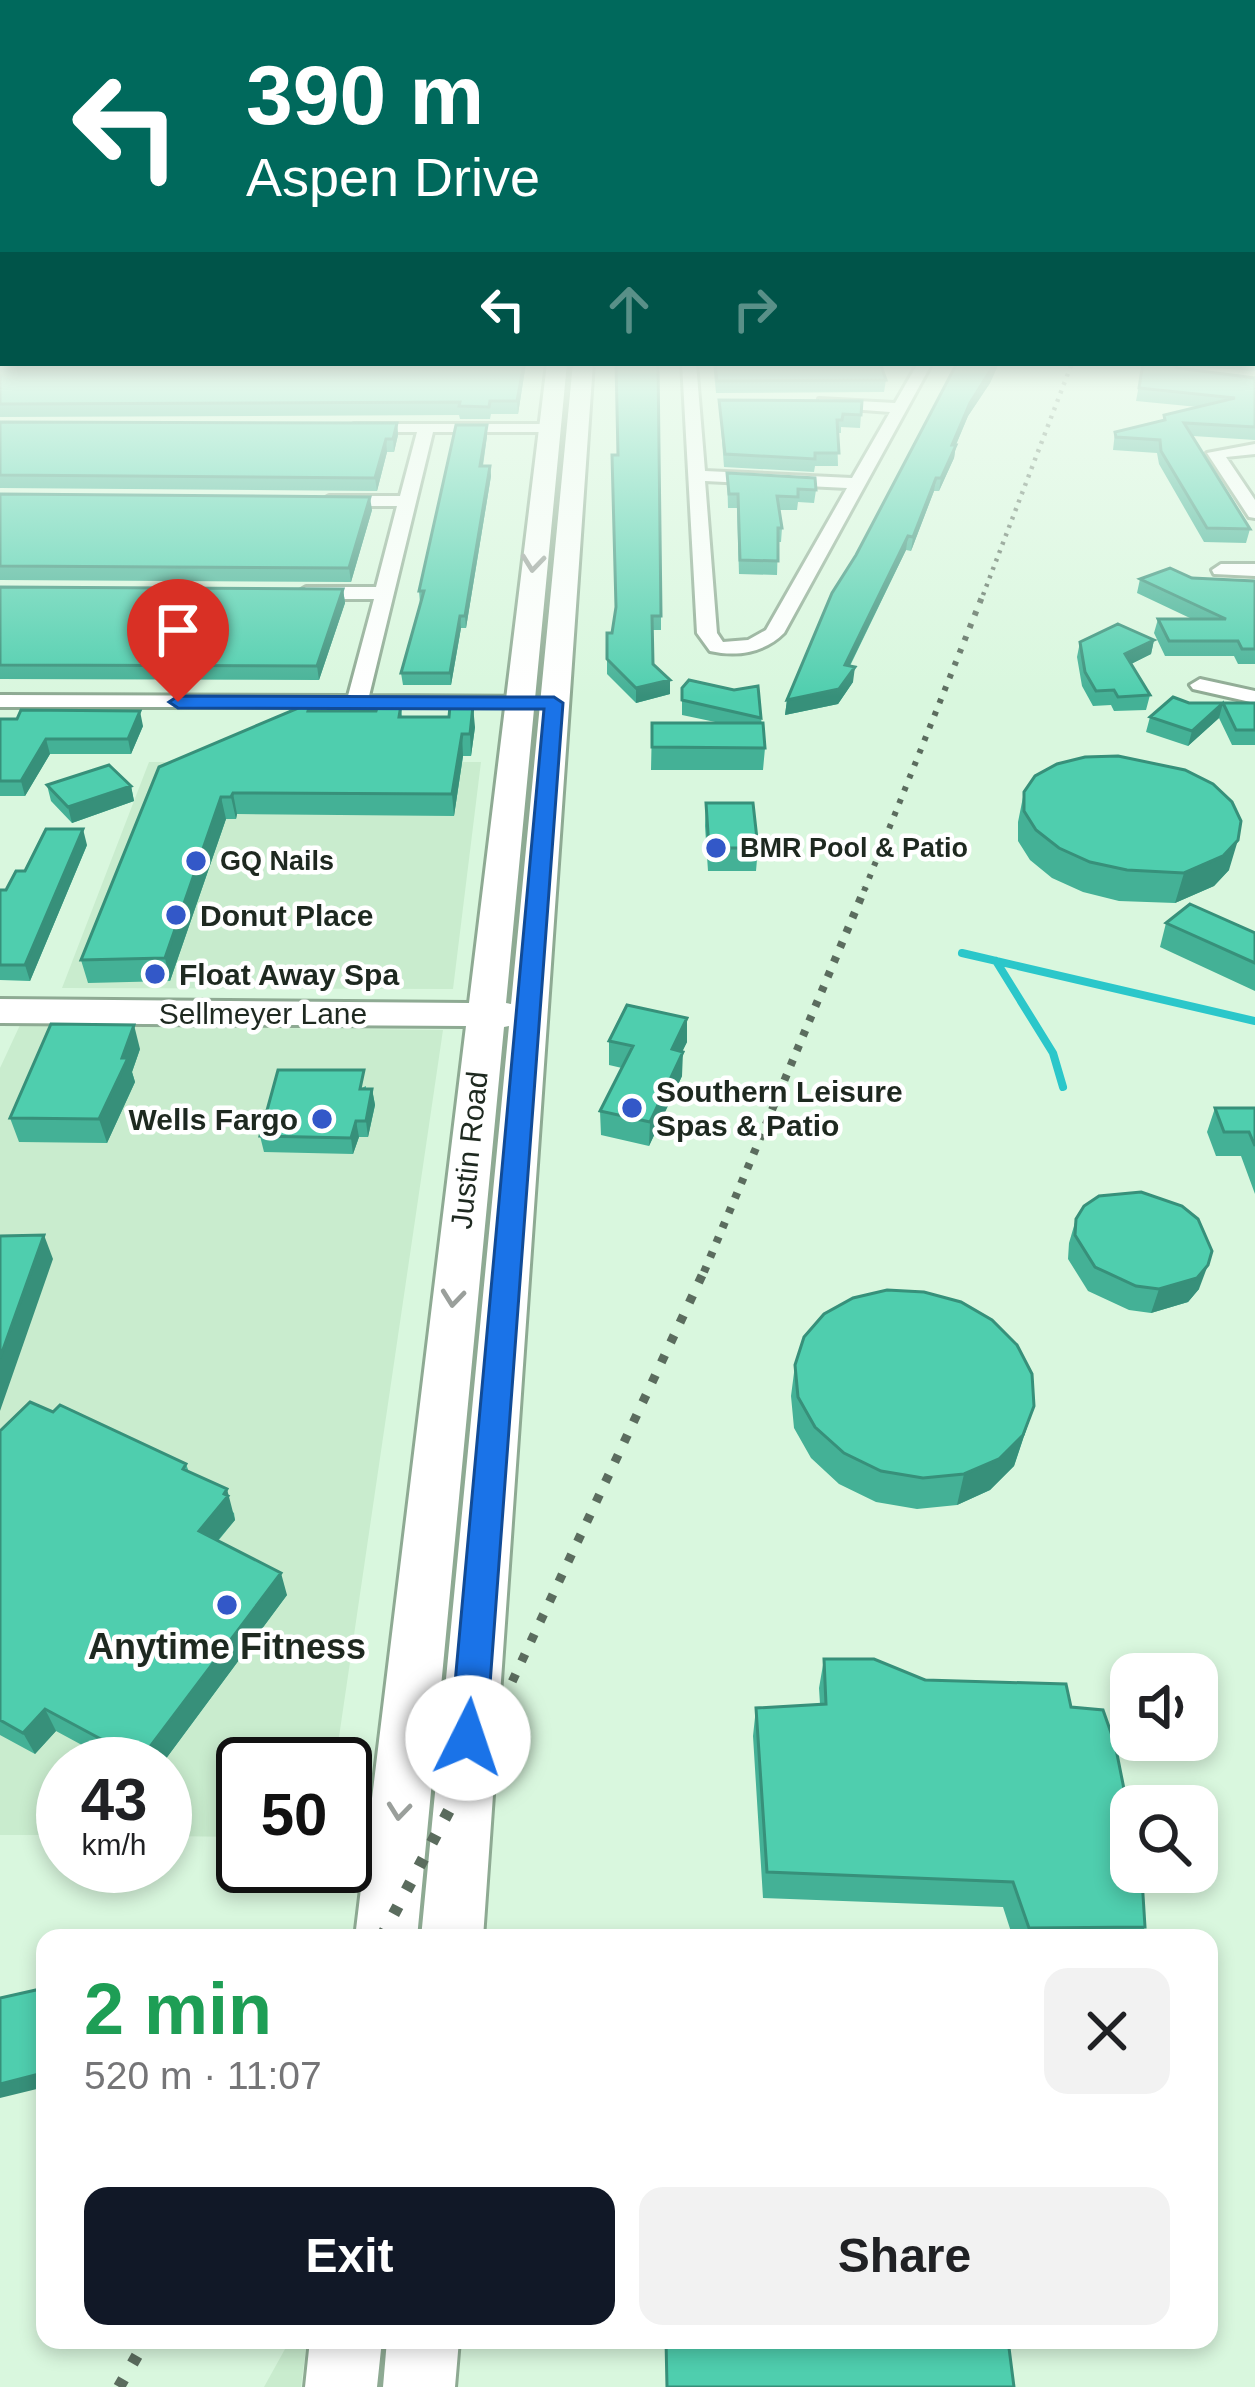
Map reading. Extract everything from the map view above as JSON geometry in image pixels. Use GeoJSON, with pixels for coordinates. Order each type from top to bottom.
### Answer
{"type":"FeatureCollection","features":[{"type":"Feature","properties":{"kind":"main road","name":"Justin Road"},"geometry":{"type":"LineString","coordinates":[[453,1929],[504,1015],[511,783],[542,474]]}},
{"type":"Feature","properties":{"kind":"main road","name":"Justin Road"},"geometry":{"type":"LineString","coordinates":[[387,1929],[504,1015],[538,864],[573,474]]}},
{"type":"Feature","properties":{"kind":"main road"},"geometry":{"type":"LineString","coordinates":[[511,783],[525,836],[522,855],[538,864]]}},
{"type":"Feature","properties":{"kind":"main road","name":"Sellmeyer Lane"},"geometry":{"type":"LineString","coordinates":[[0,1011],[504,1015]]}},
{"type":"Feature","properties":{"kind":"main road"},"geometry":{"type":"LineString","coordinates":[[341,2387],[345,2349]]}},
{"type":"Feature","properties":{"kind":"main road"},"geometry":{"type":"LineString","coordinates":[[419,2387],[422,2349]]}},
{"type":"Feature","properties":{"kind":"street"},"geometry":{"type":"LineString","coordinates":[[357,703],[414,474]]}},
{"type":"Feature","properties":{"kind":"street"},"geometry":{"type":"LineString","coordinates":[[858,483],[697,476],[707,633],[717,647],[764,642],[774,633],[863,474]]}},
{"type":"Feature","properties":{"kind":"street"},"geometry":{"type":"LineString","coordinates":[[1228,474],[1255,513]]}},
{"type":"Feature","properties":{"kind":"street"},"geometry":{"type":"LineString","coordinates":[[315,501],[407,501]]}},
{"type":"Feature","properties":{"kind":"street"},"geometry":{"type":"LineString","coordinates":[[1221,569],[1255,570]]}},
{"type":"Feature","properties":{"kind":"street"},"geometry":{"type":"LineString","coordinates":[[294,592],[385,593]]}},
{"type":"Feature","properties":{"kind":"street"},"geometry":{"type":"LineString","coordinates":[[1200,685],[1255,697]]}},
{"type":"Feature","properties":{"kind":"street"},"geometry":{"type":"LineString","coordinates":[[0,701],[554,703]]}},
{"type":"Feature","properties":{"kind":"shaded area"},"geometry":{"type":"Polygon","coordinates":[[[149,762],[481,762],[453,989],[62,988],[149,762]]]}},
{"type":"Feature","properties":{"kind":"shaded area"},"geometry":{"type":"Polygon","coordinates":[[[20,1025],[443,1030],[339,1737],[216,1737],[216,1837],[192,1836],[192,1737],[36,1737],[36,1835],[0,1835],[0,1068],[20,1025]]]}},
{"type":"Feature","properties":{"kind":"shaded area"},"geometry":{"type":"Polygon","coordinates":[[[285,2349],[306,2349],[301,2387],[264,2387],[285,2349]]]}},
{"type":"Feature","properties":{"kind":"building"},"geometry":{"type":"Polygon","coordinates":[[[0,474],[376,474],[375,478],[0,474]]]}},
{"type":"Feature","properties":{"kind":"building"},"geometry":{"type":"Polygon","coordinates":[[[445,474],[489,474],[465,616],[460,616],[450,673],[401,673],[424,591],[419,591],[445,474]]]}},
{"type":"Feature","properties":{"kind":"building"},"geometry":{"type":"Polygon","coordinates":[[[613,474],[659,474],[661,616],[652,616],[653,664],[670,680],[636,688],[607,659],[607,633],[612,633],[616,607],[613,474]]]}},
{"type":"Feature","properties":{"kind":"building"},"geometry":{"type":"Polygon","coordinates":[[[727,474],[815,478],[816,490],[798,489],[798,497],[777,496],[782,528],[778,528],[778,561],[740,560],[738,494],[729,494],[727,474]]]}},
{"type":"Feature","properties":{"kind":"building"},"geometry":{"type":"Polygon","coordinates":[[[898,474],[943,474],[936,478],[913,537],[908,536],[845,665],[855,667],[839,689],[787,700],[832,593],[898,474]]]}},
{"type":"Feature","properties":{"kind":"building"},"geometry":{"type":"Polygon","coordinates":[[[1175,474],[1216,474],[1250,529],[1207,528],[1175,474]]]}},
{"type":"Feature","properties":{"kind":"building"},"geometry":{"type":"Polygon","coordinates":[[[0,494],[370,497],[349,568],[0,566],[0,494]]]}},
{"type":"Feature","properties":{"kind":"building"},"geometry":{"type":"Polygon","coordinates":[[[1170,568],[1192,578],[1255,581],[1255,649],[1242,649],[1238,641],[1169,641],[1158,619],[1226,619],[1140,579],[1170,568]]]}},
{"type":"Feature","properties":{"kind":"building"},"geometry":{"type":"Polygon","coordinates":[[[0,587],[343,589],[317,666],[0,665],[0,587]]]}},
{"type":"Feature","properties":{"kind":"building"},"geometry":{"type":"Polygon","coordinates":[[[1118,624],[1154,640],[1125,654],[1150,695],[1118,697],[1114,690],[1096,691],[1085,672],[1080,642],[1118,624]]]}},
{"type":"Feature","properties":{"kind":"building"},"geometry":{"type":"Polygon","coordinates":[[[689,680],[734,690],[758,686],[761,718],[682,700],[682,688],[689,680]]]}},
{"type":"Feature","properties":{"kind":"building"},"geometry":{"type":"Polygon","coordinates":[[[1173,697],[1189,703],[1223,703],[1192,731],[1150,717],[1173,697]]]}},
{"type":"Feature","properties":{"kind":"building"},"geometry":{"type":"Polygon","coordinates":[[[310,703],[308,711],[376,711],[378,705],[401,705],[399,717],[449,717],[450,706],[473,706],[470,734],[462,734],[452,794],[233,793],[221,797],[165,958],[81,960],[159,767],[310,703]]]}},
{"type":"Feature","properties":{"kind":"building"},"geometry":{"type":"Polygon","coordinates":[[[1223,703],[1255,703],[1255,730],[1236,730],[1223,703]]]}},
{"type":"Feature","properties":{"kind":"building"},"geometry":{"type":"Polygon","coordinates":[[[21,710],[140,711],[128,739],[46,739],[21,781],[0,781],[0,719],[17,719],[21,710]]]}},
{"type":"Feature","properties":{"kind":"building"},"geometry":{"type":"Polygon","coordinates":[[[652,723],[763,723],[765,748],[652,747],[652,723]]]}},
{"type":"Feature","properties":{"kind":"building"},"geometry":{"type":"Polygon","coordinates":[[[1118,756],[1185,770],[1213,784],[1232,802],[1241,821],[1238,840],[1223,856],[1184,873],[1127,870],[1090,862],[1059,848],[1036,830],[1024,811],[1024,792],[1035,776],[1085,757],[1118,756]]]}},
{"type":"Feature","properties":{"kind":"building"},"geometry":{"type":"Polygon","coordinates":[[[109,765],[131,786],[68,807],[47,785],[109,765]]]}},
{"type":"Feature","properties":{"kind":"building"},"geometry":{"type":"Polygon","coordinates":[[[706,803],[753,803],[758,848],[709,848],[706,803]]]}},
{"type":"Feature","properties":{"kind":"building"},"geometry":{"type":"Polygon","coordinates":[[[46,829],[83,829],[25,965],[0,965],[0,890],[6,890],[16,871],[25,871],[46,829]]]}},
{"type":"Feature","properties":{"kind":"building"},"geometry":{"type":"Polygon","coordinates":[[[1190,904],[1255,933],[1255,963],[1166,923],[1190,904]]]}},
{"type":"Feature","properties":{"kind":"building"},"geometry":{"type":"Polygon","coordinates":[[[627,1005],[687,1018],[672,1049],[683,1052],[650,1122],[600,1111],[633,1046],[609,1041],[627,1005]]]}},
{"type":"Feature","properties":{"kind":"building"},"geometry":{"type":"Polygon","coordinates":[[[51,1024],[134,1025],[122,1058],[128,1058],[99,1119],[10,1118],[51,1024]]]}},
{"type":"Feature","properties":{"kind":"building","name":"Wells Fargo"},"geometry":{"type":"Polygon","coordinates":[[[278,1070],[364,1070],[360,1089],[372,1089],[366,1121],[356,1121],[351,1138],[260,1136],[278,1070]]]}},
{"type":"Feature","properties":{"kind":"building"},"geometry":{"type":"Polygon","coordinates":[[[1215,1108],[1255,1108],[1255,1146],[1249,1132],[1224,1132],[1215,1108]]]}},
{"type":"Feature","properties":{"kind":"building"},"geometry":{"type":"Polygon","coordinates":[[[1141,1192],[1182,1206],[1198,1219],[1212,1251],[1197,1278],[1159,1289],[1136,1286],[1095,1267],[1075,1235],[1076,1219],[1099,1196],[1141,1192]]]}},
{"type":"Feature","properties":{"kind":"building"},"geometry":{"type":"Polygon","coordinates":[[[44,1235],[0,1358],[0,1236],[44,1235]]]}},
{"type":"Feature","properties":{"kind":"building"},"geometry":{"type":"Polygon","coordinates":[[[887,1290],[924,1292],[961,1302],[992,1320],[1017,1345],[1032,1374],[1034,1406],[1023,1435],[999,1459],[964,1474],[923,1478],[881,1471],[844,1453],[815,1427],[798,1397],[795,1365],[804,1337],[824,1314],[853,1298],[887,1290]]]}},
{"type":"Feature","properties":{"kind":"building"},"geometry":{"type":"Polygon","coordinates":[[[30,1402],[53,1412],[60,1405],[186,1464],[183,1469],[227,1489],[224,1494],[228,1496],[199,1531],[281,1573],[157,1737],[97,1737],[45,1709],[23,1733],[0,1720],[0,1431],[30,1402]]]}},
{"type":"Feature","properties":{"kind":"building"},"geometry":{"type":"Polygon","coordinates":[[[824,1659],[874,1659],[925,1680],[1066,1684],[1071,1707],[1103,1710],[1110,1730],[1110,1761],[1118,1761],[1123,1785],[1110,1785],[1110,1893],[1143,1893],[1145,1927],[1029,1928],[1013,1882],[767,1872],[756,1708],[826,1704],[824,1659]]]}},
{"type":"Feature","properties":{"kind":"building"},"geometry":{"type":"Polygon","coordinates":[[[36,1990],[36,2075],[0,2084],[0,1998],[36,1990]]]}},
{"type":"Feature","properties":{"kind":"building"},"geometry":{"type":"Polygon","coordinates":[[[666,2349],[1009,2349],[1014,2387],[667,2387],[666,2349]]]}},
{"type":"Feature","properties":{"kind":"waterway"},"geometry":{"type":"LineString","coordinates":[[962,953],[1255,1021]]}},
{"type":"Feature","properties":{"kind":"waterway"},"geometry":{"type":"LineString","coordinates":[[996,961],[1053,1053],[1063,1087]]}},
{"type":"Feature","properties":{"kind":"railway"},"geometry":{"type":"LineString","coordinates":[[983,595],[1029,474]]}},
{"type":"Feature","properties":{"kind":"railway"},"geometry":{"type":"LineString","coordinates":[[864,891],[984,592]]}},
{"type":"Feature","properties":{"kind":"railway"},"geometry":{"type":"LineString","coordinates":[[704,1272],[865,888]]}},
{"type":"Feature","properties":{"kind":"railway"},"geometry":{"type":"LineString","coordinates":[[475,1761],[705,1269]]}},
{"type":"Feature","properties":{"kind":"railway"},"geometry":{"type":"LineString","coordinates":[[386,1929],[477,1758]]}},
{"type":"Feature","properties":{"kind":"railway"},"geometry":{"type":"LineString","coordinates":[[119,2387],[141,2349]]}},
{"type":"Feature","properties":{"kind":"place","name":"BMR Pool & Patio"},"geometry":{"type":"Point","coordinates":[716,848]}},
{"type":"Feature","properties":{"kind":"place","name":"GQ Nails"},"geometry":{"type":"Point","coordinates":[196,861]}},
{"type":"Feature","properties":{"kind":"place","name":"Donut Place"},"geometry":{"type":"Point","coordinates":[176,915]}},
{"type":"Feature","properties":{"kind":"place","name":"Float Away Spa"},"geometry":{"type":"Point","coordinates":[155,974]}},
{"type":"Feature","properties":{"kind":"place","name":"Southern Leisure Spas & Patio"},"geometry":{"type":"Point","coordinates":[632,1108]}},
{"type":"Feature","properties":{"kind":"place","name":"Wells Fargo"},"geometry":{"type":"Point","coordinates":[322,1119]}},
{"type":"Feature","properties":{"kind":"place","name":"Anytime Fitness"},"geometry":{"type":"Point","coordinates":[227,1605]}},
{"type":"Feature","properties":{"kind":"route"},"geometry":{"type":"LineString","coordinates":[[178,702],[554,703],[468,1738]]}}]}
